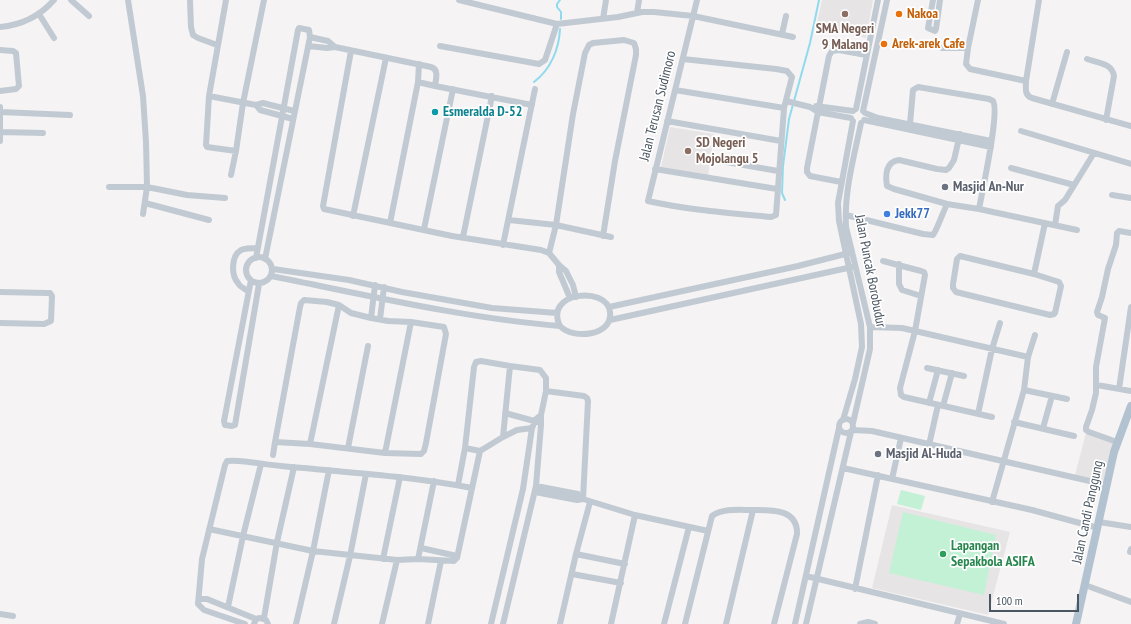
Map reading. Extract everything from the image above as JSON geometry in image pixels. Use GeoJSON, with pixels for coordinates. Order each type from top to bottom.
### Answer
{"type":"FeatureCollection","features":[{"type":"Feature","properties":{"kind":"main road","name":"Jalan Candi Panggung"},"geometry":{"type":"LineString","coordinates":[[1076,624],[1117,442],[1131,406]]}},
{"type":"Feature","properties":{"kind":"street"},"geometry":{"type":"LineString","coordinates":[[0,27],[27,21],[40,14],[54,0]]}},
{"type":"Feature","properties":{"kind":"street"},"geometry":{"type":"LineString","coordinates":[[71,0],[89,16]]}},
{"type":"Feature","properties":{"kind":"street"},"geometry":{"type":"LineString","coordinates":[[128,0],[143,89],[147,188],[143,214]]}},
{"type":"Feature","properties":{"kind":"street"},"geometry":{"type":"LineString","coordinates":[[190,0],[191,27],[193,35],[217,45]]}},
{"type":"Feature","properties":{"kind":"street"},"geometry":{"type":"LineString","coordinates":[[226,0],[217,45],[207,110],[206,147],[236,151]]}},
{"type":"Feature","properties":{"kind":"street"},"geometry":{"type":"LineString","coordinates":[[231,175],[263,0],[256,0]]}},
{"type":"Feature","properties":{"kind":"street"},"geometry":{"type":"LineString","coordinates":[[459,0],[557,24],[618,17],[641,12],[693,16],[793,37]]}},
{"type":"Feature","properties":{"kind":"street"},"geometry":{"type":"LineString","coordinates":[[603,19],[606,0]]}},
{"type":"Feature","properties":{"kind":"street"},"geometry":{"type":"LineString","coordinates":[[639,0],[641,12]]}},
{"type":"Feature","properties":{"kind":"street","name":"Jalan Terusan Sudimoro"},"geometry":{"type":"LineString","coordinates":[[697,0],[648,201],[670,206],[774,217],[777,213],[777,189]]}},
{"type":"Feature","properties":{"kind":"street"},"geometry":{"type":"LineString","coordinates":[[859,111],[866,55],[878,0]]}},
{"type":"Feature","properties":{"kind":"street"},"geometry":{"type":"LineString","coordinates":[[859,111],[882,25],[887,0]]}},
{"type":"Feature","properties":{"kind":"street"},"geometry":{"type":"LineString","coordinates":[[933,0],[928,28],[935,31],[940,0]]}},
{"type":"Feature","properties":{"kind":"street"},"geometry":{"type":"LineString","coordinates":[[978,0],[966,64],[968,67],[973,69],[1026,81]]}},
{"type":"Feature","properties":{"kind":"street"},"geometry":{"type":"LineString","coordinates":[[1039,0],[1026,81],[1028,95],[1032,98],[1131,126]]}},
{"type":"Feature","properties":{"kind":"street"},"geometry":{"type":"LineString","coordinates":[[40,14],[54,38]]}},
{"type":"Feature","properties":{"kind":"street"},"geometry":{"type":"LineString","coordinates":[[782,34],[786,16]]}},
{"type":"Feature","properties":{"kind":"street"},"geometry":{"type":"LineString","coordinates":[[874,23],[882,25]]}},
{"type":"Feature","properties":{"kind":"street"},"geometry":{"type":"LineString","coordinates":[[440,46],[539,64],[545,60],[557,24]]}},
{"type":"Feature","properties":{"kind":"street"},"geometry":{"type":"LineString","coordinates":[[256,258],[298,29],[309,30],[310,37],[265,259]]}},
{"type":"Feature","properties":{"kind":"street"},"geometry":{"type":"LineString","coordinates":[[310,37],[328,41],[335,48]]}},
{"type":"Feature","properties":{"kind":"street"},"geometry":{"type":"LineString","coordinates":[[549,253],[556,225],[573,114],[587,49],[593,43],[628,40],[634,43],[636,55],[615,161],[603,236]]}},
{"type":"Feature","properties":{"kind":"street"},"geometry":{"type":"LineString","coordinates":[[308,46],[335,48],[434,68],[436,74],[435,86]]}},
{"type":"Feature","properties":{"kind":"street"},"geometry":{"type":"LineString","coordinates":[[942,48],[968,48]]}},
{"type":"Feature","properties":{"kind":"street"},"geometry":{"type":"LineString","coordinates":[[0,50],[13,51],[16,53],[19,86],[16,90],[0,91]]}},
{"type":"Feature","properties":{"kind":"street"},"geometry":{"type":"LineString","coordinates":[[841,182],[813,177],[807,172],[818,109],[830,54],[832,51],[839,50],[866,55]]}},
{"type":"Feature","properties":{"kind":"street"},"geometry":{"type":"LineString","coordinates":[[351,51],[323,206],[326,210],[503,245],[541,250],[549,253],[566,271],[573,285],[573,297]]}},
{"type":"Feature","properties":{"kind":"street"},"geometry":{"type":"LineString","coordinates":[[1052,104],[1067,52]]}},
{"type":"Feature","properties":{"kind":"street"},"geometry":{"type":"LineString","coordinates":[[353,216],[386,58]]}},
{"type":"Feature","properties":{"kind":"street"},"geometry":{"type":"LineString","coordinates":[[655,169],[777,189],[786,104],[792,77],[788,71],[683,59]]}},
{"type":"Feature","properties":{"kind":"street"},"geometry":{"type":"LineString","coordinates":[[1087,59],[1107,65],[1112,70],[1114,76],[1106,120]]}},
{"type":"Feature","properties":{"kind":"street"},"geometry":{"type":"LineString","coordinates":[[390,223],[418,82],[419,64]]}},
{"type":"Feature","properties":{"kind":"street"},"geometry":{"type":"LineString","coordinates":[[418,82],[532,105]]}},
{"type":"Feature","properties":{"kind":"street"},"geometry":{"type":"LineString","coordinates":[[910,124],[913,90],[917,87],[989,99],[994,103],[995,108],[991,144],[979,209]]}},
{"type":"Feature","properties":{"kind":"street"},"geometry":{"type":"LineString","coordinates":[[424,229],[453,89]]}},
{"type":"Feature","properties":{"kind":"street"},"geometry":{"type":"LineString","coordinates":[[503,245],[535,89]]}},
{"type":"Feature","properties":{"kind":"street"},"geometry":{"type":"LineString","coordinates":[[675,90],[786,104],[798,104],[852,119],[857,123],[863,122],[934,132],[991,144]]}},
{"type":"Feature","properties":{"kind":"street"},"geometry":{"type":"LineString","coordinates":[[209,96],[256,105],[263,103],[294,111]]}},
{"type":"Feature","properties":{"kind":"street"},"geometry":{"type":"LineString","coordinates":[[463,237],[492,96]]}},
{"type":"Feature","properties":{"kind":"street"},"geometry":{"type":"LineString","coordinates":[[256,105],[260,110],[281,117],[293,119]]}},
{"type":"Feature","properties":{"kind":"street"},"geometry":{"type":"LineString","coordinates":[[0,107],[0,141]]}},
{"type":"Feature","properties":{"kind":"street"},"geometry":{"type":"LineString","coordinates":[[818,109],[859,111],[878,118],[910,124],[934,132]]}},
{"type":"Feature","properties":{"kind":"street","name":"Jalan Puncak Borobudur"},"geometry":{"type":"LineString","coordinates":[[839,428],[856,379],[862,347],[862,324],[849,253],[839,221],[838,203],[852,119],[859,111],[863,122],[847,190],[846,227],[849,253]]}},
{"type":"Feature","properties":{"kind":"street"},"geometry":{"type":"LineString","coordinates":[[0,112],[70,115]]}},
{"type":"Feature","properties":{"kind":"street"},"geometry":{"type":"LineString","coordinates":[[667,121],[781,142]]}},
{"type":"Feature","properties":{"kind":"street"},"geometry":{"type":"LineString","coordinates":[[1021,131],[1131,164]]}},
{"type":"Feature","properties":{"kind":"street"},"geometry":{"type":"LineString","coordinates":[[0,132],[43,133]]}},
{"type":"Feature","properties":{"kind":"street"},"geometry":{"type":"LineString","coordinates":[[960,137],[954,160],[949,168],[946,170],[937,169],[899,160],[894,161],[890,163],[888,168],[886,181],[887,186],[947,204],[979,209],[1077,230]]}},
{"type":"Feature","properties":{"kind":"street"},"geometry":{"type":"LineString","coordinates":[[1055,225],[1058,206],[1065,200],[1094,153]]}},
{"type":"Feature","properties":{"kind":"street"},"geometry":{"type":"LineString","coordinates":[[715,160],[778,171]]}},
{"type":"Feature","properties":{"kind":"street"},"geometry":{"type":"LineString","coordinates":[[1012,168],[1074,185]]}},
{"type":"Feature","properties":{"kind":"street"},"geometry":{"type":"LineString","coordinates":[[109,187],[147,188],[187,195],[225,198]]}},
{"type":"Feature","properties":{"kind":"street"},"geometry":{"type":"LineString","coordinates":[[1112,195],[1131,198]]}},
{"type":"Feature","properties":{"kind":"street"},"geometry":{"type":"LineString","coordinates":[[145,203],[209,220]]}},
{"type":"Feature","properties":{"kind":"street"},"geometry":{"type":"LineString","coordinates":[[846,216],[933,235],[936,232],[939,221],[947,204]]}},
{"type":"Feature","properties":{"kind":"street"},"geometry":{"type":"LineString","coordinates":[[508,220],[556,225],[611,237]]}},
{"type":"Feature","properties":{"kind":"street"},"geometry":{"type":"LineString","coordinates":[[1034,274],[1044,223]]}},
{"type":"Feature","properties":{"kind":"street"},"geometry":{"type":"LineString","coordinates":[[1117,442],[1089,432],[1086,429],[1092,410],[1097,385],[1096,367],[1106,318],[1098,315],[1097,311],[1116,245],[1117,233],[1119,231],[1131,234]]}},
{"type":"Feature","properties":{"kind":"street"},"geometry":{"type":"LineString","coordinates":[[248,291],[238,284],[235,278],[234,260],[238,252],[241,250],[257,248]]}},
{"type":"Feature","properties":{"kind":"street"},"geometry":{"type":"LineString","coordinates":[[609,307],[798,266],[849,253]]}},
{"type":"Feature","properties":{"kind":"street"},"geometry":{"type":"LineString","coordinates":[[960,256],[1034,274],[1057,280],[1061,284],[1054,314],[1050,315],[956,292],[952,284],[957,259],[960,256]]}},
{"type":"Feature","properties":{"kind":"street"},"geometry":{"type":"LineString","coordinates":[[256,258],[265,259],[270,263],[273,269],[271,276],[266,282],[259,284],[251,280],[246,269],[250,262],[256,258]]}},
{"type":"Feature","properties":{"kind":"street"},"geometry":{"type":"LineString","coordinates":[[883,261],[899,264],[924,272],[925,279],[915,331],[900,392],[904,397],[992,417]]}},
{"type":"Feature","properties":{"kind":"street"},"geometry":{"type":"LineString","coordinates":[[899,264],[899,284],[902,290],[921,296]]}},
{"type":"Feature","properties":{"kind":"street"},"geometry":{"type":"LineString","coordinates":[[798,266],[800,277]]}},
{"type":"Feature","properties":{"kind":"street"},"geometry":{"type":"LineString","coordinates":[[610,320],[609,307],[603,301],[593,296],[573,297],[562,303],[557,313],[557,321],[564,330],[571,334],[588,334],[603,328],[610,320],[800,277],[852,267]]}},
{"type":"Feature","properties":{"kind":"street","name":"Jalan Puncak Borobudur"},"geometry":{"type":"LineString","coordinates":[[806,624],[870,350],[870,327],[852,267]]}},
{"type":"Feature","properties":{"kind":"street"},"geometry":{"type":"LineString","coordinates":[[273,269],[376,285],[402,292],[492,308],[557,313]]}},
{"type":"Feature","properties":{"kind":"street"},"geometry":{"type":"LineString","coordinates":[[271,276],[447,312],[522,323],[560,326]]}},
{"type":"Feature","properties":{"kind":"street"},"geometry":{"type":"LineString","coordinates":[[251,280],[224,421],[225,425],[235,425],[259,284]]}},
{"type":"Feature","properties":{"kind":"street"},"geometry":{"type":"LineString","coordinates":[[371,318],[376,285]]}},
{"type":"Feature","properties":{"kind":"street"},"geometry":{"type":"LineString","coordinates":[[380,319],[384,287]]}},
{"type":"Feature","properties":{"kind":"street"},"geometry":{"type":"LineString","coordinates":[[0,292],[50,293],[52,296],[51,321],[44,324],[0,323]]}},
{"type":"Feature","properties":{"kind":"street"},"geometry":{"type":"LineString","coordinates":[[273,455],[275,442],[301,303],[306,299],[339,305],[351,313],[371,318],[444,327],[446,331],[426,443],[424,451],[421,454],[385,453],[310,444],[275,442]]}},
{"type":"Feature","properties":{"kind":"street"},"geometry":{"type":"LineString","coordinates":[[310,444],[339,305]]}},
{"type":"Feature","properties":{"kind":"street"},"geometry":{"type":"LineString","coordinates":[[1119,389],[1131,307]]}},
{"type":"Feature","properties":{"kind":"street"},"geometry":{"type":"LineString","coordinates":[[385,453],[411,322]]}},
{"type":"Feature","properties":{"kind":"street"},"geometry":{"type":"LineString","coordinates":[[978,414],[992,349],[1000,323]]}},
{"type":"Feature","properties":{"kind":"street"},"geometry":{"type":"LineString","coordinates":[[870,327],[902,328],[1028,357]]}},
{"type":"Feature","properties":{"kind":"street"},"geometry":{"type":"LineString","coordinates":[[992,502],[1024,390],[1028,357],[1035,335]]}},
{"type":"Feature","properties":{"kind":"street"},"geometry":{"type":"LineString","coordinates":[[348,448],[368,346]]}},
{"type":"Feature","properties":{"kind":"street"},"geometry":{"type":"LineString","coordinates":[[458,485],[465,448],[476,362],[481,360],[540,370],[546,378],[546,391],[541,415],[536,424],[526,465],[523,489],[491,624]]}},
{"type":"Feature","properties":{"kind":"street"},"geometry":{"type":"LineString","coordinates":[[503,437],[510,366]]}},
{"type":"Feature","properties":{"kind":"street"},"geometry":{"type":"LineString","coordinates":[[927,368],[964,376]]}},
{"type":"Feature","properties":{"kind":"street"},"geometry":{"type":"LineString","coordinates":[[929,403],[938,370]]}},
{"type":"Feature","properties":{"kind":"street"},"geometry":{"type":"LineString","coordinates":[[929,445],[952,373]]}},
{"type":"Feature","properties":{"kind":"street"},"geometry":{"type":"LineString","coordinates":[[856,379],[863,381]]}},
{"type":"Feature","properties":{"kind":"street"},"geometry":{"type":"LineString","coordinates":[[1097,385],[1131,392]]}},
{"type":"Feature","properties":{"kind":"street"},"geometry":{"type":"LineString","coordinates":[[1024,390],[1067,399]]}},
{"type":"Feature","properties":{"kind":"street"},"geometry":{"type":"LineString","coordinates":[[546,391],[584,396],[587,398],[583,499]]}},
{"type":"Feature","properties":{"kind":"street"},"geometry":{"type":"LineString","coordinates":[[1043,428],[1052,396]]}},
{"type":"Feature","properties":{"kind":"street"},"geometry":{"type":"LineString","coordinates":[[505,412],[536,424]]}},
{"type":"Feature","properties":{"kind":"street"},"geometry":{"type":"LineString","coordinates":[[843,420],[847,419],[853,427],[1107,485]]}},
{"type":"Feature","properties":{"kind":"street"},"geometry":{"type":"LineString","coordinates":[[1014,422],[1074,436]]}},
{"type":"Feature","properties":{"kind":"street"},"geometry":{"type":"LineString","coordinates":[[209,529],[277,542],[313,551],[350,556],[397,560],[418,559],[454,561],[457,556],[480,452],[517,430],[536,424]]}},
{"type":"Feature","properties":{"kind":"street"},"geometry":{"type":"LineString","coordinates":[[503,624],[535,489],[537,467],[536,424]]}},
{"type":"Feature","properties":{"kind":"street"},"geometry":{"type":"LineString","coordinates":[[839,428],[844,433],[853,427]]}},
{"type":"Feature","properties":{"kind":"street"},"geometry":{"type":"LineString","coordinates":[[795,624],[839,428]]}},
{"type":"Feature","properties":{"kind":"street"},"geometry":{"type":"LineString","coordinates":[[892,479],[901,438]]}},
{"type":"Feature","properties":{"kind":"street"},"geometry":{"type":"LineString","coordinates":[[465,448],[480,452]]}},
{"type":"Feature","properties":{"kind":"street"},"geometry":{"type":"LineString","coordinates":[[245,624],[204,610],[198,604],[202,559],[227,461],[235,460],[261,464],[400,477],[472,488]]}},
{"type":"Feature","properties":{"kind":"street"},"geometry":{"type":"LineString","coordinates":[[228,607],[243,536],[261,464]]}},
{"type":"Feature","properties":{"kind":"street"},"geometry":{"type":"LineString","coordinates":[[526,465],[537,467]]}},
{"type":"Feature","properties":{"kind":"street"},"geometry":{"type":"LineString","coordinates":[[199,599],[207,599],[228,607],[255,622],[260,618],[269,622],[277,542],[294,467]]}},
{"type":"Feature","properties":{"kind":"street"},"geometry":{"type":"LineString","coordinates":[[843,468],[1099,525],[1131,527]]}},
{"type":"Feature","properties":{"kind":"street"},"geometry":{"type":"LineString","coordinates":[[296,624],[313,551],[329,470]]}},
{"type":"Feature","properties":{"kind":"street"},"geometry":{"type":"LineString","coordinates":[[334,624],[350,556],[366,474]]}},
{"type":"Feature","properties":{"kind":"street"},"geometry":{"type":"LineString","coordinates":[[855,589],[878,476]]}},
{"type":"Feature","properties":{"kind":"street"},"geometry":{"type":"LineString","coordinates":[[383,559],[400,477]]}},
{"type":"Feature","properties":{"kind":"street"},"geometry":{"type":"LineString","coordinates":[[418,559],[434,481]]}},
{"type":"Feature","properties":{"kind":"street"},"geometry":{"type":"LineString","coordinates":[[535,489],[577,500],[583,499],[635,516],[708,531]]}},
{"type":"Feature","properties":{"kind":"street"},"geometry":{"type":"LineString","coordinates":[[560,624],[590,502]]}},
{"type":"Feature","properties":{"kind":"street"},"geometry":{"type":"LineString","coordinates":[[685,624],[711,518],[714,515],[736,510],[773,510],[783,513],[792,520],[797,528],[797,534],[774,624]]}},
{"type":"Feature","properties":{"kind":"street"},"geometry":{"type":"LineString","coordinates":[[726,624],[753,510]]}},
{"type":"Feature","properties":{"kind":"street"},"geometry":{"type":"LineString","coordinates":[[611,624],[635,516]]}},
{"type":"Feature","properties":{"kind":"street"},"geometry":{"type":"LineString","coordinates":[[664,624],[689,527]]}},
{"type":"Feature","properties":{"kind":"street"},"geometry":{"type":"LineString","coordinates":[[511,541],[523,543]]}},
{"type":"Feature","properties":{"kind":"street"},"geometry":{"type":"LineString","coordinates":[[421,548],[457,556]]}},
{"type":"Feature","properties":{"kind":"street"},"geometry":{"type":"LineString","coordinates":[[576,554],[625,564]]}},
{"type":"Feature","properties":{"kind":"street"},"geometry":{"type":"LineString","coordinates":[[382,624],[397,560]]}},
{"type":"Feature","properties":{"kind":"street"},"geometry":{"type":"LineString","coordinates":[[428,624],[441,561]]}},
{"type":"Feature","properties":{"kind":"street"},"geometry":{"type":"LineString","coordinates":[[809,565],[818,568]]}},
{"type":"Feature","properties":{"kind":"street"},"geometry":{"type":"LineString","coordinates":[[572,574],[621,583]]}},
{"type":"Feature","properties":{"kind":"street"},"geometry":{"type":"LineString","coordinates":[[806,576],[988,622],[1004,624]]}},
{"type":"Feature","properties":{"kind":"street"},"geometry":{"type":"LineString","coordinates":[[1085,585],[1131,602]]}},
{"type":"Feature","properties":{"kind":"street"},"geometry":{"type":"LineString","coordinates":[[0,614],[13,616]]}},
{"type":"Feature","properties":{"kind":"street"},"geometry":{"type":"LineString","coordinates":[[957,624],[960,614]]}},
{"type":"Feature","properties":{"kind":"street"},"geometry":{"type":"LineString","coordinates":[[860,624],[868,622],[875,624]]}},
{"type":"Feature","properties":{"kind":"shaded area","name":"SMA Negeri 9 Malang"},"geometry":{"type":"Polygon","coordinates":[[[822,0],[873,0],[866,38],[816,27],[822,0]]]}},
{"type":"Feature","properties":{"kind":"shaded area","name":"SD Negeri Mojolangu 5"},"geometry":{"type":"Polygon","coordinates":[[[670,127],[714,134],[708,176],[661,167],[670,127]]]}},
{"type":"Feature","properties":{"kind":"shaded area"},"geometry":{"type":"Polygon","coordinates":[[[1086,433],[1114,443],[1104,482],[1075,475],[1086,433]]]}},
{"type":"Feature","properties":{"kind":"shaded area"},"geometry":{"type":"Polygon","coordinates":[[[892,505],[1010,532],[988,615],[872,588],[892,505]]]}},
{"type":"Feature","properties":{"kind":"green space"},"geometry":{"type":"Polygon","coordinates":[[[901,490],[925,496],[921,510],[897,504],[901,490]]]}},
{"type":"Feature","properties":{"kind":"green space","name":"Lapangan Sepakbola ASIFA"},"geometry":{"type":"Polygon","coordinates":[[[903,512],[996,535],[984,595],[889,573],[903,512]]]}},
{"type":"Feature","properties":{"kind":"waterway"},"geometry":{"type":"LineString","coordinates":[[560,0],[557,7],[561,12],[561,19]]}},
{"type":"Feature","properties":{"kind":"waterway"},"geometry":{"type":"LineString","coordinates":[[785,200],[782,193],[783,166],[789,119],[810,43],[819,0]]}},
{"type":"Feature","properties":{"kind":"waterway"},"geometry":{"type":"LineString","coordinates":[[534,82],[545,71],[553,58],[558,44],[560,29]]}},
{"type":"Feature","properties":{"kind":"place","name":"SMA Negeri 9 Malang"},"geometry":{"type":"Point","coordinates":[845,14]}},
{"type":"Feature","properties":{"kind":"place","name":"Nakoa"},"geometry":{"type":"Point","coordinates":[899,14]}},
{"type":"Feature","properties":{"kind":"place","name":"Arek-arek Cafe"},"geometry":{"type":"Point","coordinates":[884,44]}},
{"type":"Feature","properties":{"kind":"place","name":"Esmeralda D-52"},"geometry":{"type":"Point","coordinates":[435,112]}},
{"type":"Feature","properties":{"kind":"place","name":"SD Negeri Mojolangu 5"},"geometry":{"type":"Point","coordinates":[688,151]}},
{"type":"Feature","properties":{"kind":"place","name":"Masjid An-Nur"},"geometry":{"type":"Point","coordinates":[945,187]}},
{"type":"Feature","properties":{"kind":"place","name":"Jekk77"},"geometry":{"type":"Point","coordinates":[887,214]}},
{"type":"Feature","properties":{"kind":"place","name":"Masjid Al-Huda"},"geometry":{"type":"Point","coordinates":[878,454]}},
{"type":"Feature","properties":{"kind":"place","name":"Lapangan Sepakbola ASIFA"},"geometry":{"type":"Point","coordinates":[943,554]}}]}
